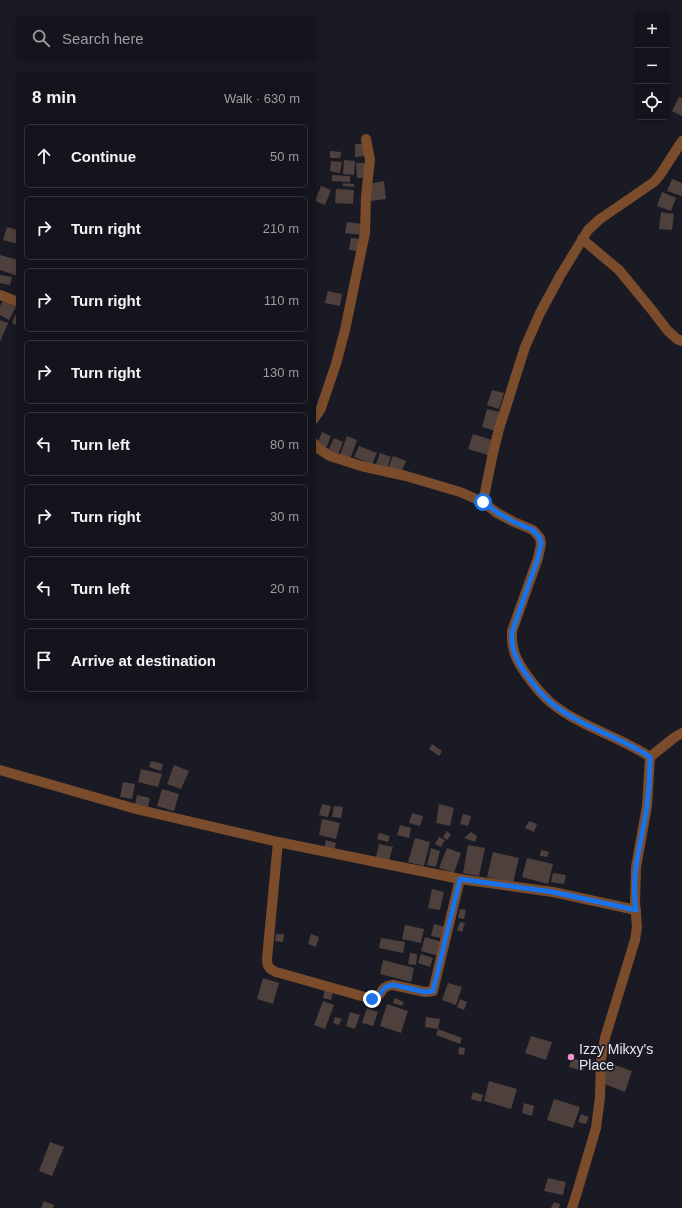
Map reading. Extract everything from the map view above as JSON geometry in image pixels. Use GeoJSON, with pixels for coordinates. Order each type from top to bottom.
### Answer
{"type":"FeatureCollection","features":[{"type":"Feature","properties":{"kind":"street"},"geometry":{"type":"LineString","coordinates":[[316,416],[321,408],[336,364],[345,330],[365,233],[366,196],[370,160],[366,139]]}},
{"type":"Feature","properties":{"kind":"street"},"geometry":{"type":"LineString","coordinates":[[483,502],[496,441],[525,347],[540,313],[560,276],[588,230],[600,219],[654,182],[682,141]]}},
{"type":"Feature","properties":{"kind":"street"},"geometry":{"type":"LineString","coordinates":[[582,239],[619,270],[652,309],[668,331],[677,339],[682,341]]}},
{"type":"Feature","properties":{"kind":"street"},"geometry":{"type":"LineString","coordinates":[[0,295],[16,301]]}},
{"type":"Feature","properties":{"kind":"street"},"geometry":{"type":"LineString","coordinates":[[316,445],[330,456],[361,466],[406,476],[460,492],[483,502],[503,516],[533,530],[540,538],[541,544],[538,558],[512,632],[513,649],[517,660],[537,689],[550,703],[575,719],[638,748],[650,757]]}},
{"type":"Feature","properties":{"kind":"street"},"geometry":{"type":"LineString","coordinates":[[572,1208],[596,1128],[600,1097],[601,1060],[605,1038],[635,940],[637,927],[634,902],[636,867],[647,806],[650,757],[682,733]]}},
{"type":"Feature","properties":{"kind":"street"},"geometry":{"type":"LineString","coordinates":[[0,770],[136,809],[278,842],[460,879],[553,892],[636,910]]}},
{"type":"Feature","properties":{"kind":"street"},"geometry":{"type":"LineString","coordinates":[[278,842],[267,959],[268,967],[276,972],[372,999],[378,997],[388,985],[425,992],[433,991],[460,879]]}},
{"type":"Feature","properties":{"kind":"building"},"geometry":{"type":"Polygon","coordinates":[[[679,97],[682,98],[682,116],[672,111],[679,97]]]}},
{"type":"Feature","properties":{"kind":"building"},"geometry":{"type":"Polygon","coordinates":[[[355,144],[365,144],[366,156],[355,157],[355,144]]]}},
{"type":"Feature","properties":{"kind":"building"},"geometry":{"type":"Polygon","coordinates":[[[330,151],[341,152],[340,158],[330,158],[330,151]]]}},
{"type":"Feature","properties":{"kind":"building"},"geometry":{"type":"Polygon","coordinates":[[[344,160],[355,161],[354,175],[343,174],[344,160]]]}},
{"type":"Feature","properties":{"kind":"building"},"geometry":{"type":"Polygon","coordinates":[[[331,161],[342,162],[340,173],[330,171],[331,161]]]}},
{"type":"Feature","properties":{"kind":"building"},"geometry":{"type":"Polygon","coordinates":[[[356,163],[367,163],[367,178],[357,178],[356,163]]]}},
{"type":"Feature","properties":{"kind":"building"},"geometry":{"type":"Polygon","coordinates":[[[332,175],[350,176],[350,182],[332,181],[332,175]]]}},
{"type":"Feature","properties":{"kind":"building"},"geometry":{"type":"Polygon","coordinates":[[[672,179],[682,183],[682,196],[667,191],[672,179]]]}},
{"type":"Feature","properties":{"kind":"building"},"geometry":{"type":"Polygon","coordinates":[[[384,181],[386,199],[371,201],[369,184],[384,181]]]}},
{"type":"Feature","properties":{"kind":"building"},"geometry":{"type":"Polygon","coordinates":[[[343,183],[354,184],[354,187],[343,186],[343,183]]]}},
{"type":"Feature","properties":{"kind":"building"},"geometry":{"type":"Polygon","coordinates":[[[321,186],[331,190],[325,205],[316,201],[321,186]]]}},
{"type":"Feature","properties":{"kind":"building"},"geometry":{"type":"Polygon","coordinates":[[[336,189],[354,190],[353,204],[335,203],[336,189]]]}},
{"type":"Feature","properties":{"kind":"building"},"geometry":{"type":"Polygon","coordinates":[[[662,192],[676,198],[671,211],[657,206],[662,192]]]}},
{"type":"Feature","properties":{"kind":"building"},"geometry":{"type":"Polygon","coordinates":[[[661,212],[674,214],[672,230],[659,229],[661,212]]]}},
{"type":"Feature","properties":{"kind":"building"},"geometry":{"type":"Polygon","coordinates":[[[347,222],[363,224],[361,235],[345,233],[347,222]]]}},
{"type":"Feature","properties":{"kind":"building"},"geometry":{"type":"Polygon","coordinates":[[[7,227],[16,229],[16,243],[3,240],[7,227]]]}},
{"type":"Feature","properties":{"kind":"building"},"geometry":{"type":"Polygon","coordinates":[[[351,238],[360,239],[358,251],[349,250],[351,238]]]}},
{"type":"Feature","properties":{"kind":"building"},"geometry":{"type":"Polygon","coordinates":[[[0,255],[16,259],[16,275],[0,270],[0,255]]]}},
{"type":"Feature","properties":{"kind":"building"},"geometry":{"type":"Polygon","coordinates":[[[0,275],[12,277],[10,285],[0,283],[0,275]]]}},
{"type":"Feature","properties":{"kind":"building"},"geometry":{"type":"Polygon","coordinates":[[[328,291],[342,294],[340,306],[325,303],[328,291]]]}},
{"type":"Feature","properties":{"kind":"building"},"geometry":{"type":"Polygon","coordinates":[[[3,301],[16,307],[9,320],[0,315],[0,306],[3,301]]]}},
{"type":"Feature","properties":{"kind":"building"},"geometry":{"type":"Polygon","coordinates":[[[16,314],[16,325],[12,323],[16,314]]]}},
{"type":"Feature","properties":{"kind":"building"},"geometry":{"type":"Polygon","coordinates":[[[0,320],[8,323],[0,342],[0,320]]]}},
{"type":"Feature","properties":{"kind":"building"},"geometry":{"type":"Polygon","coordinates":[[[492,390],[504,393],[499,409],[487,405],[492,390]]]}},
{"type":"Feature","properties":{"kind":"building"},"geometry":{"type":"Polygon","coordinates":[[[487,409],[500,412],[495,431],[482,427],[487,409]]]}},
{"type":"Feature","properties":{"kind":"building"},"geometry":{"type":"Polygon","coordinates":[[[322,432],[331,436],[326,449],[317,445],[322,432]]]}},
{"type":"Feature","properties":{"kind":"building"},"geometry":{"type":"Polygon","coordinates":[[[473,434],[492,440],[488,455],[468,449],[473,434]]]}},
{"type":"Feature","properties":{"kind":"building"},"geometry":{"type":"Polygon","coordinates":[[[347,436],[357,440],[350,459],[340,455],[347,436]]]}},
{"type":"Feature","properties":{"kind":"building"},"geometry":{"type":"Polygon","coordinates":[[[334,438],[343,442],[338,455],[328,451],[334,438]]]}},
{"type":"Feature","properties":{"kind":"building"},"geometry":{"type":"Polygon","coordinates":[[[359,446],[377,453],[372,464],[354,457],[359,446]]]}},
{"type":"Feature","properties":{"kind":"building"},"geometry":{"type":"Polygon","coordinates":[[[380,453],[391,457],[387,468],[376,464],[380,453]]]}},
{"type":"Feature","properties":{"kind":"building"},"geometry":{"type":"Polygon","coordinates":[[[393,456],[406,461],[401,474],[388,468],[393,456]]]}},
{"type":"Feature","properties":{"kind":"building"},"geometry":{"type":"Polygon","coordinates":[[[432,744],[442,751],[439,756],[429,749],[432,744]]]}},
{"type":"Feature","properties":{"kind":"building"},"geometry":{"type":"Polygon","coordinates":[[[151,761],[163,764],[161,771],[149,767],[151,761]]]}},
{"type":"Feature","properties":{"kind":"building"},"geometry":{"type":"Polygon","coordinates":[[[174,765],[189,771],[181,789],[167,784],[174,765]]]}},
{"type":"Feature","properties":{"kind":"building"},"geometry":{"type":"Polygon","coordinates":[[[141,769],[162,774],[158,787],[138,782],[141,769]]]}},
{"type":"Feature","properties":{"kind":"building"},"geometry":{"type":"Polygon","coordinates":[[[123,782],[135,784],[132,799],[120,797],[123,782]]]}},
{"type":"Feature","properties":{"kind":"building"},"geometry":{"type":"Polygon","coordinates":[[[162,789],[179,794],[174,811],[157,806],[162,789]]]}},
{"type":"Feature","properties":{"kind":"building"},"geometry":{"type":"Polygon","coordinates":[[[137,795],[150,798],[148,807],[135,804],[137,795]]]}},
{"type":"Feature","properties":{"kind":"building"},"geometry":{"type":"Polygon","coordinates":[[[322,804],[331,806],[328,817],[319,815],[322,804]]]}},
{"type":"Feature","properties":{"kind":"building"},"geometry":{"type":"Polygon","coordinates":[[[439,804],[454,808],[450,826],[436,823],[439,804]]]}},
{"type":"Feature","properties":{"kind":"building"},"geometry":{"type":"Polygon","coordinates":[[[334,806],[343,807],[341,818],[332,817],[334,806]]]}},
{"type":"Feature","properties":{"kind":"building"},"geometry":{"type":"Polygon","coordinates":[[[412,813],[423,816],[420,826],[409,823],[412,813]]]}},
{"type":"Feature","properties":{"kind":"building"},"geometry":{"type":"Polygon","coordinates":[[[463,814],[471,816],[468,826],[460,824],[463,814]]]}},
{"type":"Feature","properties":{"kind":"building"},"geometry":{"type":"Polygon","coordinates":[[[322,819],[340,823],[336,839],[319,835],[322,819]]]}},
{"type":"Feature","properties":{"kind":"building"},"geometry":{"type":"Polygon","coordinates":[[[529,821],[537,824],[534,832],[525,828],[529,821]]]}},
{"type":"Feature","properties":{"kind":"building"},"geometry":{"type":"Polygon","coordinates":[[[400,825],[411,828],[409,838],[397,835],[400,825]]]}},
{"type":"Feature","properties":{"kind":"building"},"geometry":{"type":"Polygon","coordinates":[[[447,831],[451,835],[447,840],[443,837],[447,831]]]}},
{"type":"Feature","properties":{"kind":"building"},"geometry":{"type":"Polygon","coordinates":[[[471,832],[477,836],[475,842],[464,838],[471,832]]]}},
{"type":"Feature","properties":{"kind":"building"},"geometry":{"type":"Polygon","coordinates":[[[379,833],[390,836],[388,842],[377,839],[379,833]]]}},
{"type":"Feature","properties":{"kind":"building"},"geometry":{"type":"Polygon","coordinates":[[[439,837],[445,840],[441,847],[435,844],[439,837]]]}},
{"type":"Feature","properties":{"kind":"building"},"geometry":{"type":"Polygon","coordinates":[[[415,838],[430,842],[424,866],[408,862],[415,838]]]}},
{"type":"Feature","properties":{"kind":"building"},"geometry":{"type":"Polygon","coordinates":[[[326,840],[336,843],[334,851],[324,849],[326,840]]]}},
{"type":"Feature","properties":{"kind":"building"},"geometry":{"type":"Polygon","coordinates":[[[379,844],[393,847],[389,860],[376,857],[379,844]]]}},
{"type":"Feature","properties":{"kind":"building"},"geometry":{"type":"Polygon","coordinates":[[[468,845],[485,848],[479,876],[463,873],[468,845]]]}},
{"type":"Feature","properties":{"kind":"building"},"geometry":{"type":"Polygon","coordinates":[[[431,848],[440,851],[436,867],[427,865],[431,848]]]}},
{"type":"Feature","properties":{"kind":"building"},"geometry":{"type":"Polygon","coordinates":[[[447,848],[461,853],[454,873],[439,868],[447,848]]]}},
{"type":"Feature","properties":{"kind":"building"},"geometry":{"type":"Polygon","coordinates":[[[541,850],[549,852],[547,857],[540,856],[541,850]]]}},
{"type":"Feature","properties":{"kind":"building"},"geometry":{"type":"Polygon","coordinates":[[[493,852],[519,858],[513,883],[487,877],[493,852]]]}},
{"type":"Feature","properties":{"kind":"building"},"geometry":{"type":"Polygon","coordinates":[[[527,858],[553,864],[548,884],[522,877],[527,858]]]}},
{"type":"Feature","properties":{"kind":"building"},"geometry":{"type":"Polygon","coordinates":[[[553,873],[566,875],[564,884],[551,882],[553,873]]]}},
{"type":"Feature","properties":{"kind":"building"},"geometry":{"type":"Polygon","coordinates":[[[432,889],[444,892],[440,910],[428,908],[432,889]]]}},
{"type":"Feature","properties":{"kind":"building"},"geometry":{"type":"Polygon","coordinates":[[[460,909],[466,910],[464,919],[458,918],[460,909]]]}},
{"type":"Feature","properties":{"kind":"building"},"geometry":{"type":"Polygon","coordinates":[[[460,922],[465,923],[462,932],[457,930],[460,922]]]}},
{"type":"Feature","properties":{"kind":"building"},"geometry":{"type":"Polygon","coordinates":[[[434,924],[445,927],[442,938],[431,936],[434,924]]]}},
{"type":"Feature","properties":{"kind":"building"},"geometry":{"type":"Polygon","coordinates":[[[405,925],[424,929],[421,943],[402,939],[405,925]]]}},
{"type":"Feature","properties":{"kind":"building"},"geometry":{"type":"Polygon","coordinates":[[[276,934],[284,934],[283,942],[275,941],[276,934]]]}},
{"type":"Feature","properties":{"kind":"building"},"geometry":{"type":"Polygon","coordinates":[[[311,934],[319,937],[316,947],[308,944],[311,934]]]}},
{"type":"Feature","properties":{"kind":"building"},"geometry":{"type":"Polygon","coordinates":[[[425,937],[442,942],[439,956],[421,951],[425,937]]]}},
{"type":"Feature","properties":{"kind":"building"},"geometry":{"type":"Polygon","coordinates":[[[381,938],[405,942],[403,953],[379,948],[381,938]]]}},
{"type":"Feature","properties":{"kind":"building"},"geometry":{"type":"Polygon","coordinates":[[[410,953],[417,954],[416,965],[408,964],[410,953]]]}},
{"type":"Feature","properties":{"kind":"building"},"geometry":{"type":"Polygon","coordinates":[[[421,954],[433,958],[430,967],[418,963],[421,954]]]}},
{"type":"Feature","properties":{"kind":"building"},"geometry":{"type":"Polygon","coordinates":[[[383,960],[414,968],[411,982],[380,974],[383,960]]]}},
{"type":"Feature","properties":{"kind":"building"},"geometry":{"type":"Polygon","coordinates":[[[263,978],[279,983],[273,1004],[257,999],[263,978]]]}},
{"type":"Feature","properties":{"kind":"building"},"geometry":{"type":"Polygon","coordinates":[[[448,983],[462,987],[456,1005],[442,1000],[448,983]]]}},
{"type":"Feature","properties":{"kind":"building"},"geometry":{"type":"Polygon","coordinates":[[[325,989],[333,991],[331,1000],[323,998],[325,989]]]}},
{"type":"Feature","properties":{"kind":"building"},"geometry":{"type":"Polygon","coordinates":[[[395,998],[404,1002],[402,1006],[393,1003],[395,998]]]}},
{"type":"Feature","properties":{"kind":"building"},"geometry":{"type":"Polygon","coordinates":[[[460,999],[467,1002],[464,1010],[457,1007],[460,999]]]}},
{"type":"Feature","properties":{"kind":"building"},"geometry":{"type":"Polygon","coordinates":[[[323,1001],[334,1005],[325,1029],[314,1025],[323,1001]]]}},
{"type":"Feature","properties":{"kind":"building"},"geometry":{"type":"Polygon","coordinates":[[[387,1004],[408,1011],[401,1033],[380,1026],[387,1004]]]}},
{"type":"Feature","properties":{"kind":"building"},"geometry":{"type":"Polygon","coordinates":[[[367,1008],[378,1012],[373,1026],[362,1023],[367,1008]]]}},
{"type":"Feature","properties":{"kind":"building"},"geometry":{"type":"Polygon","coordinates":[[[350,1012],[360,1015],[355,1029],[346,1026],[350,1012]]]}},
{"type":"Feature","properties":{"kind":"building"},"geometry":{"type":"Polygon","coordinates":[[[335,1017],[342,1019],[339,1025],[333,1023],[335,1017]]]}},
{"type":"Feature","properties":{"kind":"building"},"geometry":{"type":"Polygon","coordinates":[[[426,1017],[440,1019],[438,1029],[425,1027],[426,1017]]]}},
{"type":"Feature","properties":{"kind":"building"},"geometry":{"type":"Polygon","coordinates":[[[438,1029],[462,1038],[460,1044],[436,1035],[438,1029]]]}},
{"type":"Feature","properties":{"kind":"building"},"geometry":{"type":"Polygon","coordinates":[[[531,1036],[552,1042],[546,1060],[525,1053],[531,1036]]]}},
{"type":"Feature","properties":{"kind":"building"},"geometry":{"type":"Polygon","coordinates":[[[459,1047],[465,1048],[464,1055],[458,1054],[459,1047]]]}},
{"type":"Feature","properties":{"kind":"building"},"geometry":{"type":"Polygon","coordinates":[[[572,1058],[586,1062],[583,1071],[569,1067],[572,1058]]]}},
{"type":"Feature","properties":{"kind":"building"},"geometry":{"type":"Polygon","coordinates":[[[609,1063],[632,1071],[625,1092],[602,1083],[609,1063]]]}},
{"type":"Feature","properties":{"kind":"building"},"geometry":{"type":"Polygon","coordinates":[[[489,1081],[517,1089],[511,1109],[484,1101],[489,1081]]]}},
{"type":"Feature","properties":{"kind":"building"},"geometry":{"type":"Polygon","coordinates":[[[473,1092],[483,1095],[481,1102],[471,1099],[473,1092]]]}},
{"type":"Feature","properties":{"kind":"building"},"geometry":{"type":"Polygon","coordinates":[[[554,1099],[580,1107],[573,1128],[547,1120],[554,1099]]]}},
{"type":"Feature","properties":{"kind":"building"},"geometry":{"type":"Polygon","coordinates":[[[524,1103],[534,1106],[532,1116],[522,1113],[524,1103]]]}},
{"type":"Feature","properties":{"kind":"building"},"geometry":{"type":"Polygon","coordinates":[[[581,1114],[589,1117],[586,1124],[578,1122],[581,1114]]]}},
{"type":"Feature","properties":{"kind":"building"},"geometry":{"type":"Polygon","coordinates":[[[50,1142],[64,1147],[52,1176],[39,1171],[50,1142]]]}},
{"type":"Feature","properties":{"kind":"building"},"geometry":{"type":"Polygon","coordinates":[[[548,1178],[566,1182],[563,1195],[544,1191],[548,1178]]]}},
{"type":"Feature","properties":{"kind":"building"},"geometry":{"type":"Polygon","coordinates":[[[44,1201],[54,1205],[53,1208],[41,1208],[44,1201]]]}},
{"type":"Feature","properties":{"kind":"building"},"geometry":{"type":"Polygon","coordinates":[[[554,1202],[560,1204],[559,1208],[551,1208],[554,1202]]]}},
{"type":"Feature","properties":{"kind":"place","name":"Izzy Mikxy's Place"},"geometry":{"type":"Point","coordinates":[571,1057]}},
{"type":"Feature","properties":{"kind":"route"},"geometry":{"type":"LineString","coordinates":[[372,999],[378,997],[382,990],[388,985],[425,992],[433,991],[460,879],[553,892],[636,910],[634,902],[636,867],[647,806],[650,757],[638,748],[575,719],[550,703],[537,689],[517,660],[513,649],[512,632],[538,558],[541,544],[540,538],[533,530],[514,522],[483,502]]}}]}
